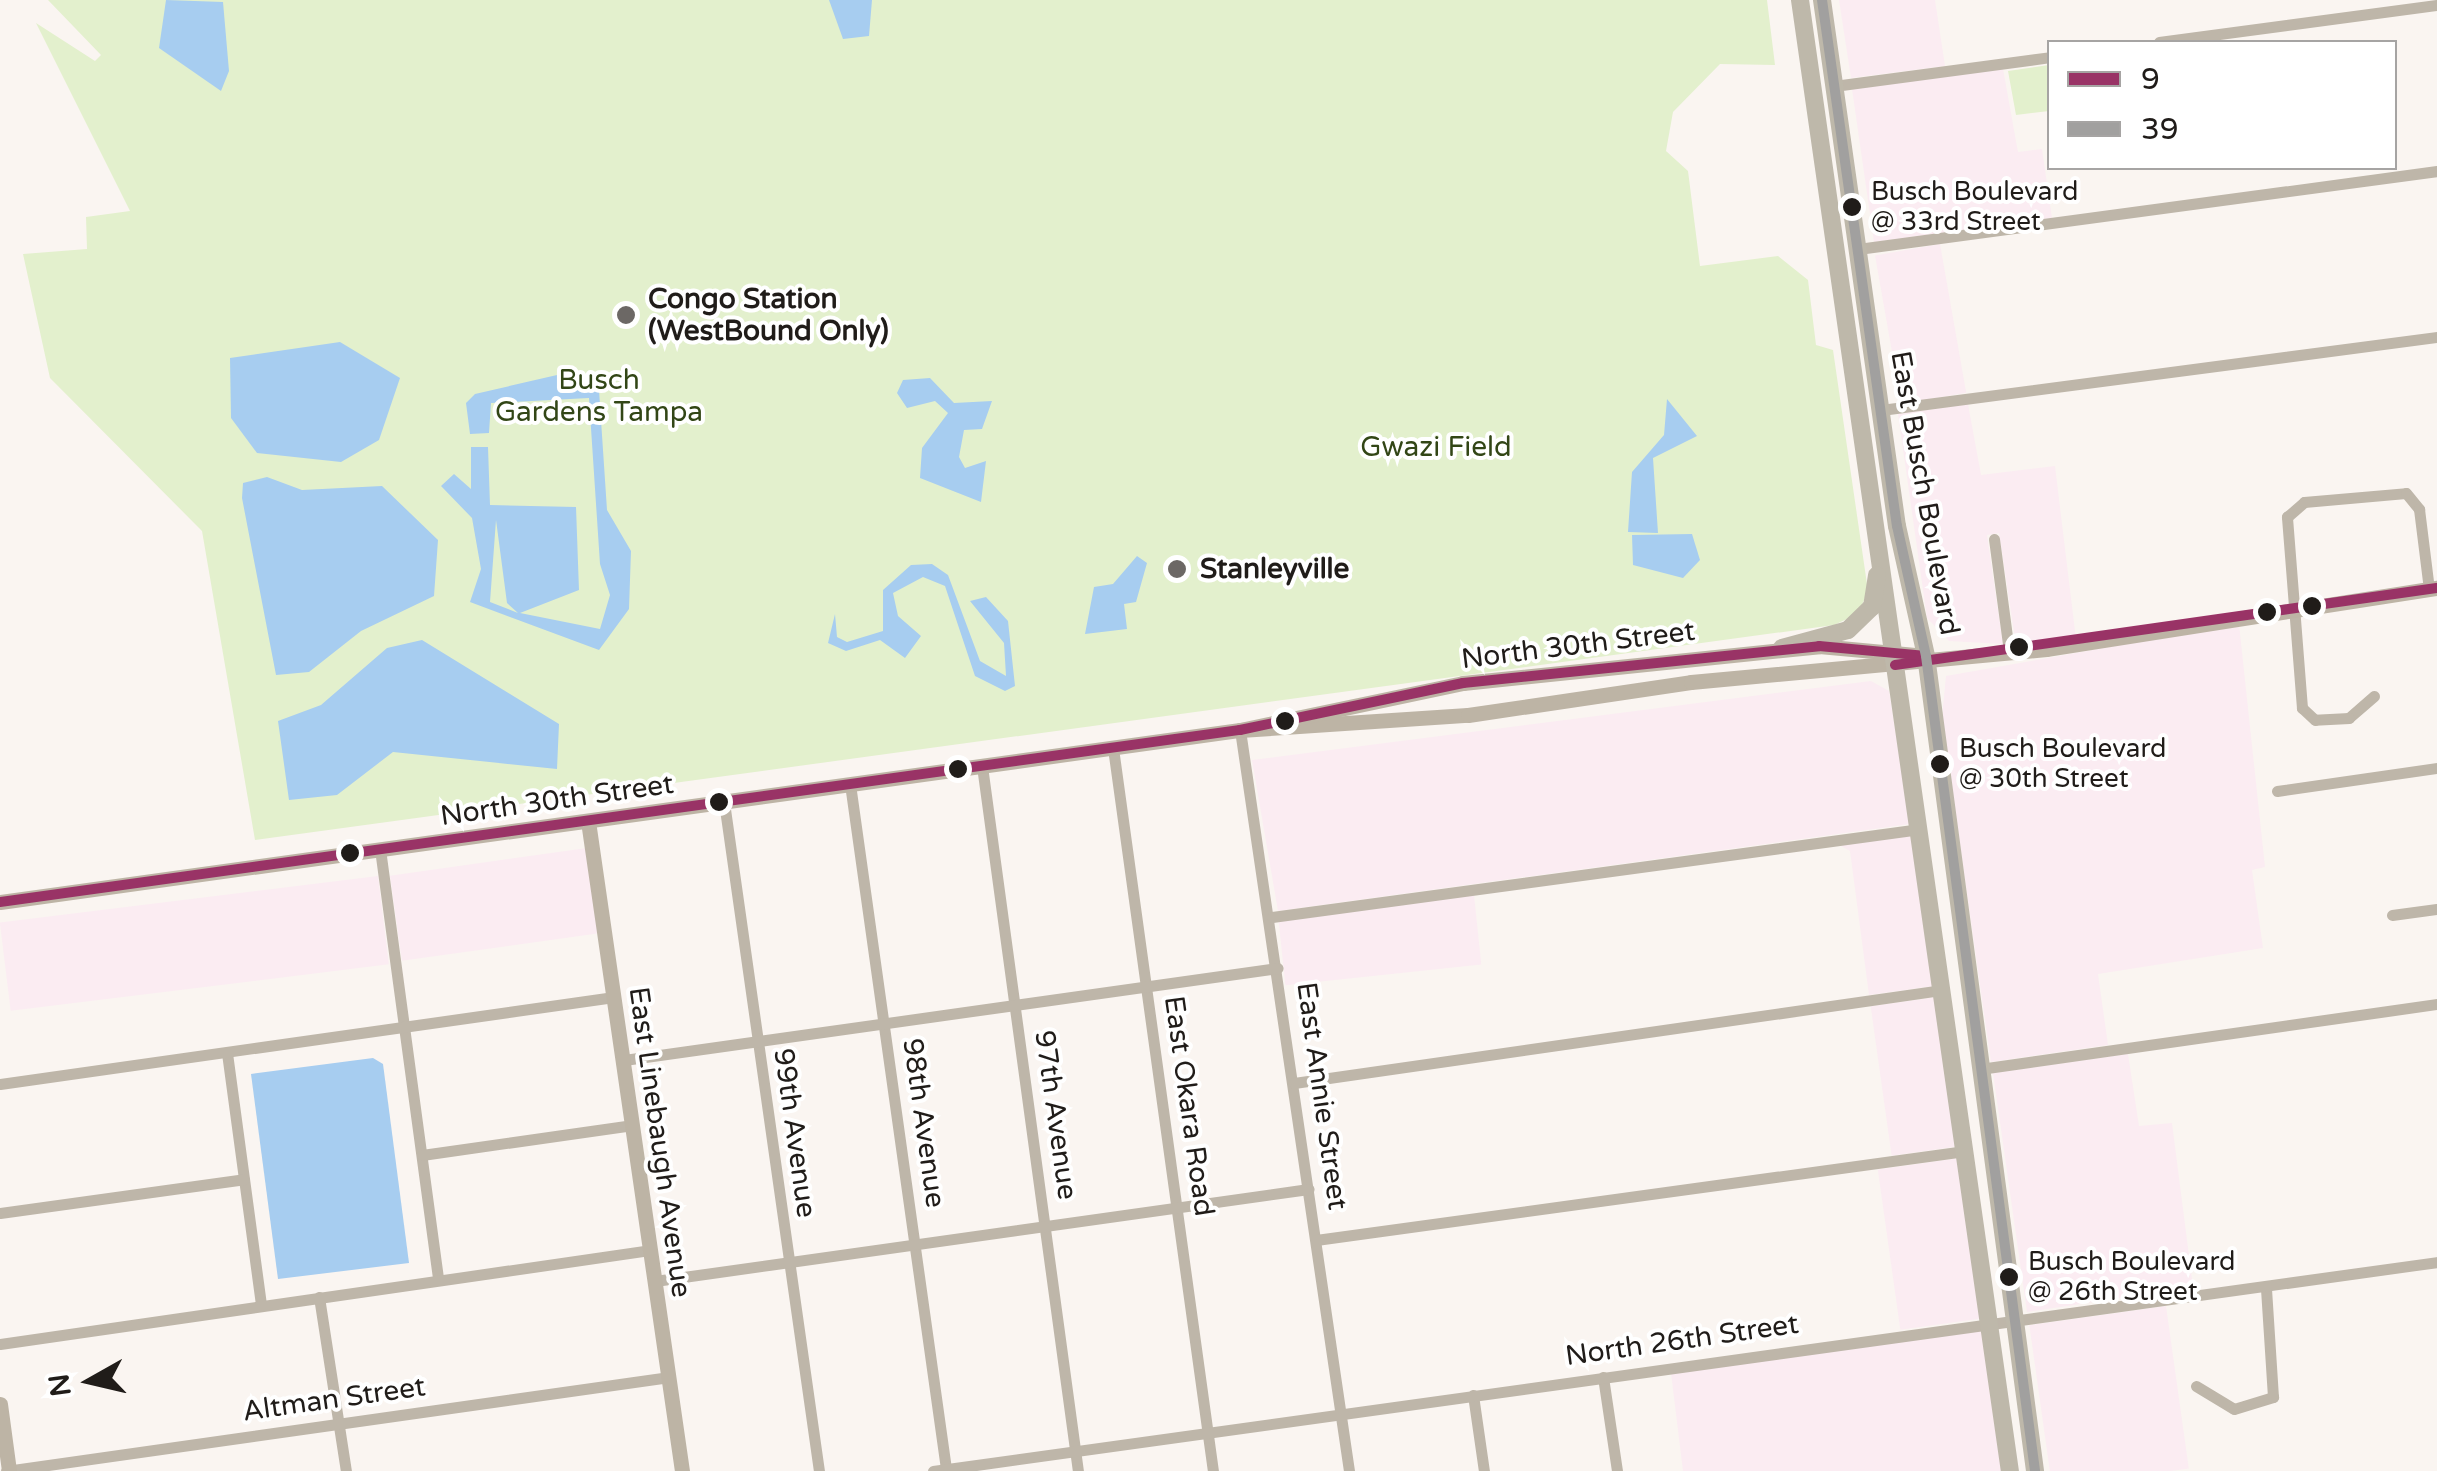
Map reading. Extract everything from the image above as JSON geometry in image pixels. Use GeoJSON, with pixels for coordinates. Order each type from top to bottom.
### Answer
{"type":"FeatureCollection","features":[{"type":"Feature","properties":{"kind":"main road"},"geometry":{"type":"LineString","coordinates":[[1801,0],[1834,86]]}},
{"type":"Feature","properties":{"kind":"main road","name":"East Busch Boulevard"},"geometry":{"type":"LineString","coordinates":[[1801,0],[2010,1471]]}},
{"type":"Feature","properties":{"kind":"main road","name":"East Busch Boulevard"},"geometry":{"type":"LineString","coordinates":[[1822,0],[1881,410],[1926,656],[2035,1471]]}},
{"type":"Feature","properties":{"kind":"main road"},"geometry":{"type":"LineString","coordinates":[[1842,294],[1866,398],[1881,410]]}},
{"type":"Feature","properties":{"kind":"main road"},"geometry":{"type":"LineString","coordinates":[[1782,648],[1866,616],[1880,560]]}},
{"type":"Feature","properties":{"kind":"main road","name":"North 30th Street"},"geometry":{"type":"LineString","coordinates":[[1240,730],[1450,716],[1895,657],[2009,650],[2433,589]]}},
{"type":"Feature","properties":{"kind":"main road","name":"North 30th Street"},"geometry":{"type":"LineString","coordinates":[[0,902],[1240,730],[1463,683],[1782,648],[1895,657]]}},
{"type":"Feature","properties":{"kind":"main road","name":"East Linebaugh Avenue"},"geometry":{"type":"LineString","coordinates":[[588,821],[682,1471]]}},
{"type":"Feature","properties":{"kind":"main road"},"geometry":{"type":"LineString","coordinates":[[1942,990],[1955,1000],[1963,1058],[1980,1069]]}},
{"type":"Feature","properties":{"kind":"main road"},"geometry":{"type":"LineString","coordinates":[[0,1404],[8,1471]]}},
{"type":"Feature","properties":{"kind":"street"},"geometry":{"type":"LineString","coordinates":[[2174,40],[2437,5]]}},
{"type":"Feature","properties":{"kind":"street"},"geometry":{"type":"LineString","coordinates":[[1834,86],[2047,57]]}},
{"type":"Feature","properties":{"kind":"street"},"geometry":{"type":"LineString","coordinates":[[1858,250],[2437,172]]}},
{"type":"Feature","properties":{"kind":"street"},"geometry":{"type":"LineString","coordinates":[[1881,410],[2437,337]]}},
{"type":"Feature","properties":{"kind":"street"},"geometry":{"type":"LineString","coordinates":[[2374,696],[2350,718],[2315,720],[2302,708],[2287,518],[2304,502],[2398,490],[2414,500],[2433,589]]}},
{"type":"Feature","properties":{"kind":"street"},"geometry":{"type":"LineString","coordinates":[[1994,539],[2009,650]]}},
{"type":"Feature","properties":{"kind":"street","name":"East Annie Street"},"geometry":{"type":"LineString","coordinates":[[1240,730],[1272,917],[1349,1471]]}},
{"type":"Feature","properties":{"kind":"street","name":"East Okara Road"},"geometry":{"type":"LineString","coordinates":[[1113,748],[1213,1471]]}},
{"type":"Feature","properties":{"kind":"street","name":"97th Avenue"},"geometry":{"type":"LineString","coordinates":[[982,766],[1078,1471]]}},
{"type":"Feature","properties":{"kind":"street"},"geometry":{"type":"LineString","coordinates":[[2277,791],[2437,768]]}},
{"type":"Feature","properties":{"kind":"street","name":"98th Avenue"},"geometry":{"type":"LineString","coordinates":[[850,784],[915,1245],[940,1470]]}},
{"type":"Feature","properties":{"kind":"street","name":"99th Avenue"},"geometry":{"type":"LineString","coordinates":[[724,802],[818,1471]]}},
{"type":"Feature","properties":{"kind":"street"},"geometry":{"type":"LineString","coordinates":[[1272,917],[1920,829]]}},
{"type":"Feature","properties":{"kind":"street"},"geometry":{"type":"LineString","coordinates":[[380,850],[438,1280]]}},
{"type":"Feature","properties":{"kind":"street"},"geometry":{"type":"LineString","coordinates":[[2392,915],[2437,909]]}},
{"type":"Feature","properties":{"kind":"street"},"geometry":{"type":"LineString","coordinates":[[624,1060],[1278,968]]}},
{"type":"Feature","properties":{"kind":"street"},"geometry":{"type":"LineString","coordinates":[[1294,1082],[1942,990]]}},
{"type":"Feature","properties":{"kind":"street"},"geometry":{"type":"LineString","coordinates":[[0,1084],[614,997]]}},
{"type":"Feature","properties":{"kind":"street"},"geometry":{"type":"LineString","coordinates":[[1980,1069],[2437,1004]]}},
{"type":"Feature","properties":{"kind":"street"},"geometry":{"type":"LineString","coordinates":[[227,1053],[260,1304]]}},
{"type":"Feature","properties":{"kind":"street"},"geometry":{"type":"LineString","coordinates":[[422,1155],[633,1125]]}},
{"type":"Feature","properties":{"kind":"street"},"geometry":{"type":"LineString","coordinates":[[1316,1240],[1966,1151]]}},
{"type":"Feature","properties":{"kind":"street"},"geometry":{"type":"LineString","coordinates":[[0,1214],[244,1179]]}},
{"type":"Feature","properties":{"kind":"street"},"geometry":{"type":"LineString","coordinates":[[655,1281],[1309,1189]]}},
{"type":"Feature","properties":{"kind":"street"},"geometry":{"type":"LineString","coordinates":[[0,1344],[651,1250]]}},
{"type":"Feature","properties":{"kind":"street","name":"North 26th Street"},"geometry":{"type":"LineString","coordinates":[[940,1470],[2437,1262]]}},
{"type":"Feature","properties":{"kind":"street"},"geometry":{"type":"LineString","coordinates":[[2196,1386],[2234,1410],[2273,1398],[2266,1288]]}},
{"type":"Feature","properties":{"kind":"street"},"geometry":{"type":"LineString","coordinates":[[319,1297],[346,1471]]}},
{"type":"Feature","properties":{"kind":"street"},"geometry":{"type":"LineString","coordinates":[[1603,1376],[1616,1471]]}},
{"type":"Feature","properties":{"kind":"street","name":"Altman Street"},"geometry":{"type":"LineString","coordinates":[[8,1471],[669,1377]]}},
{"type":"Feature","properties":{"kind":"street"},"geometry":{"type":"LineString","coordinates":[[1473,1395],[1484,1471]]}},
{"type":"Feature","properties":{"kind":"shaded area"},"geometry":{"type":"Polygon","coordinates":[[[1839,0],[1935,0],[1945,66],[1851,78],[1839,0]]]}},
{"type":"Feature","properties":{"kind":"shaded area"},"geometry":{"type":"Polygon","coordinates":[[[2003,69],[2018,152],[2042,149],[2052,218],[1874,242],[1852,89],[2003,69]]]}},
{"type":"Feature","properties":{"kind":"shaded area"},"geometry":{"type":"Polygon","coordinates":[[[1940,244],[1966,393],[1901,404],[1875,255],[1940,244]]]}},
{"type":"Feature","properties":{"kind":"shaded area"},"geometry":{"type":"Polygon","coordinates":[[[1968,404],[1981,475],[2055,466],[2076,639],[2016,645],[1999,533],[1987,535],[2003,644],[1949,641],[1927,618],[1898,414],[1968,404]]]}},
{"type":"Feature","properties":{"kind":"shaded area"},"geometry":{"type":"Polygon","coordinates":[[[2239,624],[2265,867],[2252,870],[2263,948],[2098,974],[2108,1045],[1991,1062],[1942,718],[1946,676],[2239,624]]]}},
{"type":"Feature","properties":{"kind":"shaded area"},"geometry":{"type":"Polygon","coordinates":[[[1871,681],[1889,691],[1910,824],[1278,911],[1252,760],[1871,681]]]}},
{"type":"Feature","properties":{"kind":"shaded area"},"geometry":{"type":"Polygon","coordinates":[[[1912,835],[1934,986],[1869,995],[1850,851],[1837,844],[1912,835]]]}},
{"type":"Feature","properties":{"kind":"shaded area"},"geometry":{"type":"Polygon","coordinates":[[[587,848],[599,933],[402,961],[390,876],[587,848]]]}},
{"type":"Feature","properties":{"kind":"shaded area"},"geometry":{"type":"Polygon","coordinates":[[[378,876],[389,964],[11,1011],[0,922],[378,876]]]}},
{"type":"Feature","properties":{"kind":"shaded area"},"geometry":{"type":"Polygon","coordinates":[[[1474,895],[1481,965],[1285,985],[1278,916],[1474,895]]]}},
{"type":"Feature","properties":{"kind":"shaded area"},"geometry":{"type":"Polygon","coordinates":[[[1936,997],[1957,1147],[1892,1156],[1871,1006],[1936,997]]]}},
{"type":"Feature","properties":{"kind":"shaded area"},"geometry":{"type":"Polygon","coordinates":[[[2128,1054],[2139,1126],[2172,1123],[2193,1287],[2027,1312],[1993,1073],[2128,1054]]]}},
{"type":"Feature","properties":{"kind":"shaded area"},"geometry":{"type":"Polygon","coordinates":[[[1959,1158],[1982,1318],[1900,1330],[1878,1169],[1959,1158]]]}},
{"type":"Feature","properties":{"kind":"shaded area"},"geometry":{"type":"Polygon","coordinates":[[[2166,1306],[2189,1468],[2050,1471],[2029,1325],[2166,1306]]]}},
{"type":"Feature","properties":{"kind":"shaded area"},"geometry":{"type":"Polygon","coordinates":[[[1983,1329],[2003,1471],[1683,1471],[1671,1373],[1983,1329]]]}},
{"type":"Feature","properties":{"kind":"green space","name":"Busch Gardens Tampa"},"geometry":{"type":"Polygon","coordinates":[[[48,0],[1767,0],[1775,65],[1720,64],[1673,112],[1666,151],[1688,171],[1700,266],[1778,256],[1808,280],[1816,345],[1833,350],[1868,591],[1858,614],[1834,625],[255,840],[202,531],[50,378],[23,254],[87,249],[86,217],[130,211],[36,23],[95,61],[101,55],[48,0]]]}},
{"type":"Feature","properties":{"kind":"green space"},"geometry":{"type":"Polygon","coordinates":[[[2047,65],[2047,111],[2016,115],[2008,71],[2047,65]]]}},
{"type":"Feature","properties":{"kind":"water"},"geometry":{"type":"Polygon","coordinates":[[[166,0],[223,2],[229,71],[221,91],[159,48],[166,0]]]}},
{"type":"Feature","properties":{"kind":"water"},"geometry":{"type":"Polygon","coordinates":[[[829,0],[872,0],[869,36],[843,39],[829,0]]]}},
{"type":"Feature","properties":{"kind":"water"},"geometry":{"type":"Polygon","coordinates":[[[340,342],[400,378],[379,440],[341,462],[257,453],[231,418],[230,358],[340,342]]]}},
{"type":"Feature","properties":{"kind":"water"},"geometry":{"type":"Polygon","coordinates":[[[557,375],[599,390],[607,510],[631,551],[629,609],[599,650],[470,602],[481,569],[472,518],[441,486],[454,474],[471,489],[471,447],[488,447],[490,505],[576,507],[579,590],[520,613],[600,629],[610,595],[600,564],[589,398],[491,403],[489,433],[470,434],[466,403],[475,394],[557,375]],[[496,520],[490,602],[518,613],[507,603],[496,520]]]}},
{"type":"Feature","properties":{"kind":"water"},"geometry":{"type":"Polygon","coordinates":[[[930,378],[954,403],[992,401],[982,429],[964,430],[959,457],[965,468],[986,461],[981,502],[920,478],[922,448],[948,413],[935,401],[907,408],[897,393],[903,380],[930,378]]]}},
{"type":"Feature","properties":{"kind":"water"},"geometry":{"type":"Polygon","coordinates":[[[1667,399],[1697,436],[1653,458],[1658,533],[1628,532],[1632,472],[1664,435],[1667,399]]]}},
{"type":"Feature","properties":{"kind":"water"},"geometry":{"type":"Polygon","coordinates":[[[267,477],[302,490],[382,486],[438,540],[434,596],[361,631],[309,672],[276,675],[242,498],[243,483],[267,477]]]}},
{"type":"Feature","properties":{"kind":"water"},"geometry":{"type":"Polygon","coordinates":[[[1692,534],[1700,560],[1683,578],[1633,565],[1632,535],[1692,534]]]}},
{"type":"Feature","properties":{"kind":"water"},"geometry":{"type":"Polygon","coordinates":[[[1137,556],[1147,563],[1136,602],[1124,604],[1127,629],[1085,634],[1094,587],[1113,584],[1137,556]]]}},
{"type":"Feature","properties":{"kind":"water"},"geometry":{"type":"Polygon","coordinates":[[[932,564],[948,575],[980,661],[1006,676],[1004,643],[970,601],[986,597],[1008,621],[1015,686],[1005,691],[975,676],[945,586],[923,577],[893,593],[898,616],[921,636],[905,658],[880,640],[846,651],[828,643],[835,614],[837,637],[847,642],[883,631],[883,590],[911,565],[932,564]]]}},
{"type":"Feature","properties":{"kind":"water"},"geometry":{"type":"Polygon","coordinates":[[[422,640],[559,724],[557,769],[393,752],[337,795],[289,800],[278,721],[321,705],[387,648],[422,640]]]}},
{"type":"Feature","properties":{"kind":"water"},"geometry":{"type":"Polygon","coordinates":[[[373,1058],[383,1064],[409,1263],[278,1279],[251,1074],[373,1058]]]}},
{"type":"Feature","properties":{"kind":"transit line","name":"39"},"geometry":{"type":"LineString","coordinates":[[1822,0],[1897,526],[1926,656],[2035,1471]]}},
{"type":"Feature","properties":{"kind":"transit line","name":"9"},"geometry":{"type":"LineString","coordinates":[[1895,665],[2437,588]]}},
{"type":"Feature","properties":{"kind":"transit line","name":"9"},"geometry":{"type":"LineString","coordinates":[[0,902],[1240,730],[1463,683],[1819,646],[1926,656]]}},
{"type":"Feature","properties":{"kind":"place","name":"Busch Boulevard @ 33rd Street"},"geometry":{"type":"Point","coordinates":[1852,207]}},
{"type":"Feature","properties":{"kind":"place","name":"Congo Station (WestBound Only)"},"geometry":{"type":"Point","coordinates":[626,315]}},
{"type":"Feature","properties":{"kind":"place","name":"Stanleyville"},"geometry":{"type":"Point","coordinates":[1177,569]}},
{"type":"Feature","properties":{"kind":"place","name":"Busch Boulevard @ 30th Street"},"geometry":{"type":"Point","coordinates":[1940,764]}},
{"type":"Feature","properties":{"kind":"place","name":"Busch Boulevard @ 26th Street"},"geometry":{"type":"Point","coordinates":[2009,1277]}},
{"type":"Feature","properties":{"kind":"park label","name":"Gwazi Field"},"geometry":{"type":"Point","coordinates":[1436,447]}}]}
